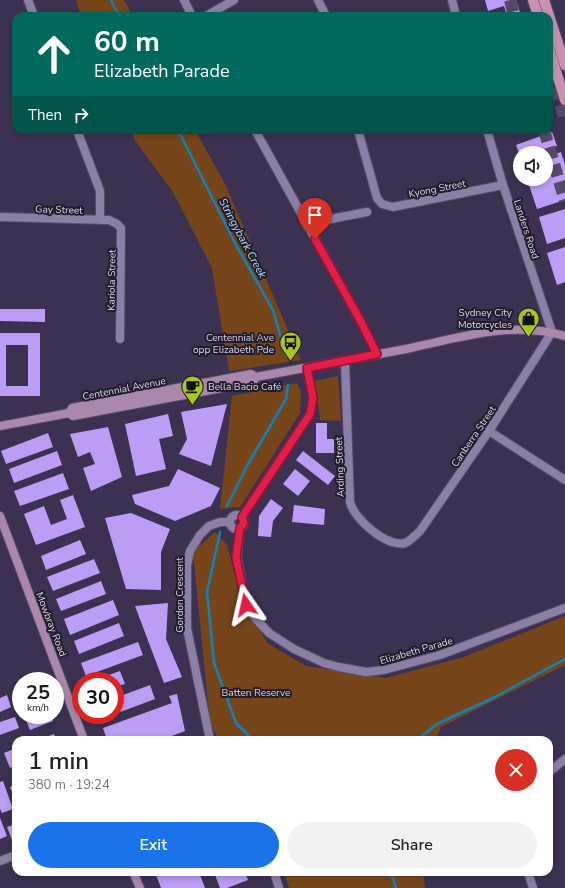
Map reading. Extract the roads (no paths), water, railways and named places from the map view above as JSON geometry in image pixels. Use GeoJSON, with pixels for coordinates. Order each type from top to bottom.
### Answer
{"type":"FeatureCollection","features":[{"type":"Feature","properties":{"kind":"main road"},"geometry":{"type":"LineString","coordinates":[[533,0],[537,12]]}},
{"type":"Feature","properties":{"kind":"main road"},"geometry":{"type":"LineString","coordinates":[[544,0],[548,12]]}},
{"type":"Feature","properties":{"kind":"main road"},"geometry":{"type":"LineString","coordinates":[[553,28],[565,65]]}},
{"type":"Feature","properties":{"kind":"main road"},"geometry":{"type":"LineString","coordinates":[[553,62],[565,100]]}},
{"type":"Feature","properties":{"kind":"main road","name":"Centennial Avenue"},"geometry":{"type":"LineString","coordinates":[[0,426],[69,413],[73,416],[222,388],[253,382],[256,377],[490,332],[532,329],[552,332],[565,336]]}},
{"type":"Feature","properties":{"kind":"main road","name":"Mowbray Road"},"geometry":{"type":"LineString","coordinates":[[0,516],[82,736]]}},
{"type":"Feature","properties":{"kind":"main road"},"geometry":{"type":"LineString","coordinates":[[136,876],[140,888]]}},
{"type":"Feature","properties":{"kind":"street"},"geometry":{"type":"LineString","coordinates":[[28,0],[32,12]]}},
{"type":"Feature","properties":{"kind":"street"},"geometry":{"type":"LineString","coordinates":[[184,0],[190,12]]}},
{"type":"Feature","properties":{"kind":"street"},"geometry":{"type":"LineString","coordinates":[[213,12],[234,0]]}},
{"type":"Feature","properties":{"kind":"street"},"geometry":{"type":"LineString","coordinates":[[318,0],[324,12]]}},
{"type":"Feature","properties":{"kind":"street"},"geometry":{"type":"LineString","coordinates":[[452,0],[455,12]]}},
{"type":"Feature","properties":{"kind":"street"},"geometry":{"type":"LineString","coordinates":[[79,134],[100,191],[100,220]]}},
{"type":"Feature","properties":{"kind":"street"},"geometry":{"type":"LineString","coordinates":[[257,134],[360,320],[377,354]]}},
{"type":"Feature","properties":{"kind":"street","name":"Kyong Street"},"geometry":{"type":"LineString","coordinates":[[359,134],[378,200],[382,204],[393,207],[503,185]]}},
{"type":"Feature","properties":{"kind":"street","name":"Landers Road"},"geometry":{"type":"LineString","coordinates":[[488,134],[503,185],[552,332]]}},
{"type":"Feature","properties":{"kind":"street"},"geometry":{"type":"LineString","coordinates":[[307,226],[320,220],[367,212]]}},
{"type":"Feature","properties":{"kind":"street","name":"Gay Street"},"geometry":{"type":"LineString","coordinates":[[0,216],[100,220],[117,224]]}},
{"type":"Feature","properties":{"kind":"street","name":"Kariola Street"},"geometry":{"type":"LineString","coordinates":[[117,224],[121,228],[120,339]]}},
{"type":"Feature","properties":{"kind":"street","name":"Canberra Street"},"geometry":{"type":"LineString","coordinates":[[403,543],[409,541],[420,531],[489,431],[552,332]]}},
{"type":"Feature","properties":{"kind":"street","name":"Arding Street"},"geometry":{"type":"LineString","coordinates":[[345,360],[352,510],[365,525],[382,537],[394,542],[403,543]]}},
{"type":"Feature","properties":{"kind":"street"},"geometry":{"type":"LineString","coordinates":[[242,517],[310,414],[313,398],[307,368]]}},
{"type":"Feature","properties":{"kind":"street"},"geometry":{"type":"LineString","coordinates":[[489,431],[565,480]]}},
{"type":"Feature","properties":{"kind":"street"},"geometry":{"type":"LineString","coordinates":[[235,516],[242,517],[244,523],[240,528],[233,528],[230,522],[235,516]]}},
{"type":"Feature","properties":{"kind":"street","name":"Gordon Crescent"},"geometry":{"type":"LineString","coordinates":[[209,736],[187,628],[187,566],[190,551],[204,531],[209,526],[220,522],[230,522]]}},
{"type":"Feature","properties":{"kind":"street","name":"Elizabeth Parade"},"geometry":{"type":"LineString","coordinates":[[240,528],[236,557],[246,605],[269,633],[289,646],[317,660],[339,667],[366,672],[391,668],[440,656],[565,608]]}},
{"type":"Feature","properties":{"kind":"street"},"geometry":{"type":"LineString","coordinates":[[553,769],[565,759]]}},
{"type":"Feature","properties":{"kind":"street"},"geometry":{"type":"LineString","coordinates":[[0,861],[12,856]]}},
{"type":"Feature","properties":{"kind":"street"},"geometry":{"type":"LineString","coordinates":[[275,876],[279,888]]}},
{"type":"Feature","properties":{"kind":"street"},"geometry":{"type":"LineString","coordinates":[[529,876],[533,888]]}},
{"type":"Feature","properties":{"kind":"waterway","name":"Stringybark Creek"},"geometry":{"type":"LineString","coordinates":[[111,0],[117,12]]}},
{"type":"Feature","properties":{"kind":"waterway","name":"Stringybark Creek"},"geometry":{"type":"LineString","coordinates":[[180,134],[236,245],[273,310],[286,356]]}},
{"type":"Feature","properties":{"kind":"waterway","name":"Stringybark Creek"},"geometry":{"type":"LineString","coordinates":[[227,506],[248,464],[286,399],[288,385]]}},
{"type":"Feature","properties":{"kind":"waterway","name":"Stringybark Creek"},"geometry":{"type":"LineString","coordinates":[[220,532],[207,592],[214,663],[236,723],[249,736]]}},
{"type":"Feature","properties":{"kind":"waterway"},"geometry":{"type":"LineString","coordinates":[[422,736],[437,724],[495,697],[565,659]]}},
{"type":"Feature","properties":{"kind":"waterway","name":"Stringybark Creek"},"geometry":{"type":"LineString","coordinates":[[392,876],[396,888]]}},
{"type":"Feature","properties":{"kind":"tunnel"},"geometry":{"type":"LineString","coordinates":[[510,0],[513,12]]}},
{"type":"Feature","properties":{"kind":"tunnel"},"geometry":{"type":"LineString","coordinates":[[553,77],[565,120]]}},
{"type":"Feature","properties":{"kind":"tunnel"},"geometry":{"type":"LineString","coordinates":[[545,134],[565,201]]}},
{"type":"Feature","properties":{"kind":"place","name":"Sydney City Motorcycles"},"geometry":{"type":"Point","coordinates":[528,338]}},
{"type":"Feature","properties":{"kind":"place","name":"Centennial Ave opp Elizabeth Pde"},"geometry":{"type":"Point","coordinates":[290,362]}},
{"type":"Feature","properties":{"kind":"place","name":"Bella Bacio Café"},"geometry":{"type":"Point","coordinates":[192,406]}},
{"type":"Feature","properties":{"kind":"park label","name":"Batten Reserve"},"geometry":{"type":"Point","coordinates":[256,692]}}]}
